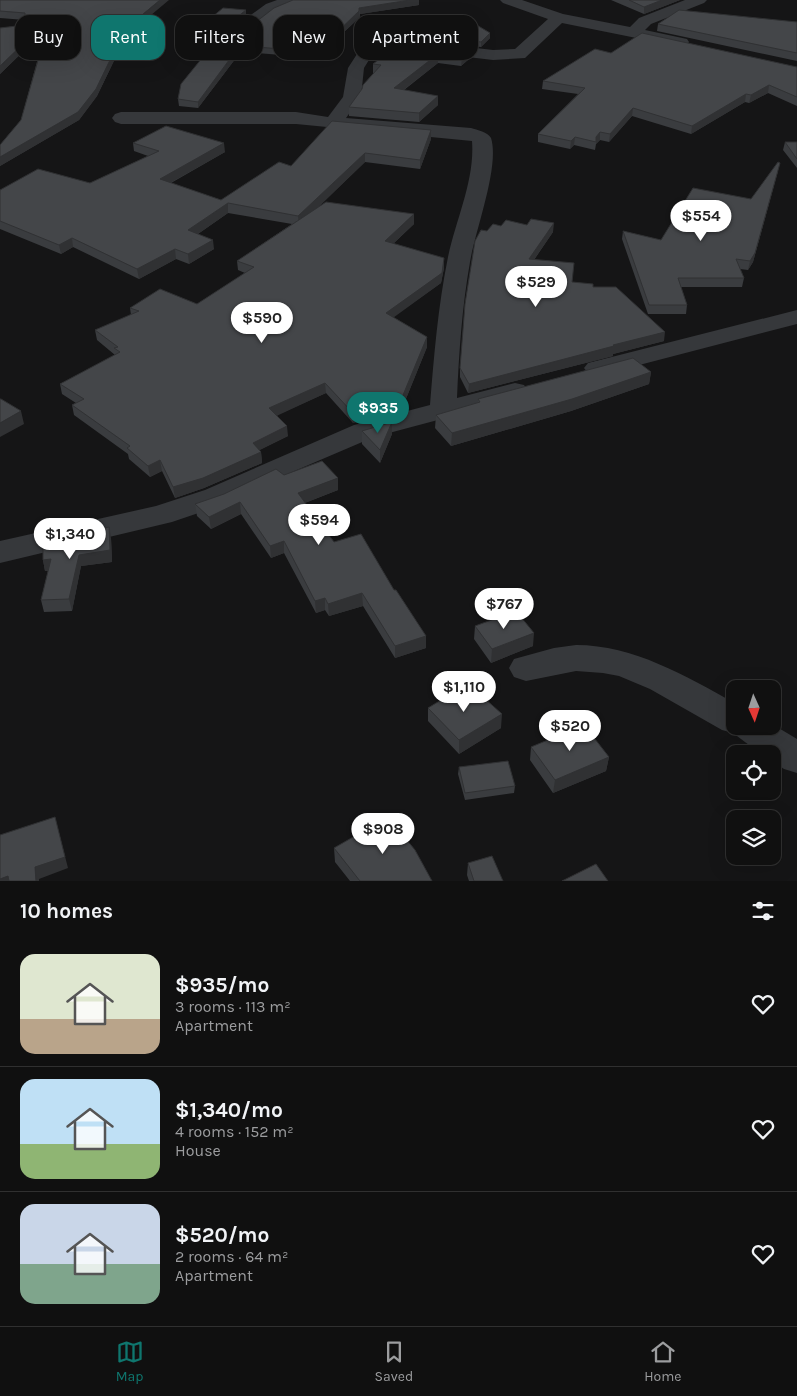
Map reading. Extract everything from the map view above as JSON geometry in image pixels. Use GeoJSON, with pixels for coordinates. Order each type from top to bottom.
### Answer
{"type":"FeatureCollection","features":[{"type":"Feature","properties":{"kind":"street"},"geometry":{"type":"LineString","coordinates":[[260,15],[271,7],[292,0]]}},
{"type":"Feature","properties":{"kind":"street"},"geometry":{"type":"LineString","coordinates":[[508,0],[559,18],[698,46]]}},
{"type":"Feature","properties":{"kind":"street"},"geometry":{"type":"LineString","coordinates":[[634,32],[645,22],[699,0]]}},
{"type":"Feature","properties":{"kind":"street"},"geometry":{"type":"LineString","coordinates":[[332,123],[352,97],[356,68],[372,43],[384,42],[493,55],[515,55],[519,54],[559,18]]}},
{"type":"Feature","properties":{"kind":"street"},"geometry":{"type":"LineString","coordinates":[[121,118],[296,118],[332,123],[471,134],[481,138],[479,179],[463,239],[449,322],[444,410]]}},
{"type":"Feature","properties":{"kind":"street"},"geometry":{"type":"LineString","coordinates":[[571,375],[797,317]]}},
{"type":"Feature","properties":{"kind":"street"},"geometry":{"type":"LineString","coordinates":[[0,552],[162,515],[216,497],[268,471],[364,432],[534,385]]}},
{"type":"Feature","properties":{"kind":"street"},"geometry":{"type":"LineString","coordinates":[[526,668],[582,658],[623,665],[647,673],[726,715]]}},
{"type":"Feature","properties":{"kind":"street"},"geometry":{"type":"LineString","coordinates":[[761,735],[797,758]]}},
{"type":"Feature","properties":{"kind":"building"},"geometry":{"type":"Polygon","coordinates":[[[0,0],[160,0],[142,15],[91,15],[91,60],[110,60],[96,89],[78,112],[0,157],[0,145],[21,120],[38,60],[81,60],[81,15],[25,15],[25,13],[0,11],[0,0]]]}},
{"type":"Feature","properties":{"kind":"building"},"geometry":{"type":"Polygon","coordinates":[[[293,0],[410,0],[359,8],[359,11],[344,26],[344,15],[273,15],[273,48],[263,48],[263,16],[274,8],[293,0]]]}},
{"type":"Feature","properties":{"kind":"building"},"geometry":{"type":"Polygon","coordinates":[[[629,0],[662,0],[644,7],[629,0]]]}},
{"type":"Feature","properties":{"kind":"building"},"geometry":{"type":"Polygon","coordinates":[[[223,8],[246,10],[240,15],[215,15],[223,8]]]}},
{"type":"Feature","properties":{"kind":"building"},"geometry":{"type":"Polygon","coordinates":[[[679,10],[797,22],[797,53],[658,24],[679,10]]]}},
{"type":"Feature","properties":{"kind":"building"},"geometry":{"type":"Polygon","coordinates":[[[15,26],[15,52],[0,66],[0,28],[15,26]]]}},
{"type":"Feature","properties":{"kind":"building"},"geometry":{"type":"Polygon","coordinates":[[[478,26],[490,33],[481,42],[478,42],[478,26]]]}},
{"type":"Feature","properties":{"kind":"building"},"geometry":{"type":"Polygon","coordinates":[[[642,33],[797,67],[797,97],[769,85],[751,95],[746,94],[692,126],[633,108],[610,134],[600,132],[596,137],[596,142],[575,137],[571,141],[538,134],[585,88],[543,81],[595,49],[611,53],[642,33]]]}},
{"type":"Feature","properties":{"kind":"building"},"geometry":{"type":"Polygon","coordinates":[[[200,60],[229,60],[198,102],[178,99],[181,84],[200,60]]]}},
{"type":"Feature","properties":{"kind":"building"},"geometry":{"type":"Polygon","coordinates":[[[378,60],[430,60],[394,88],[438,96],[419,113],[349,107],[363,85],[381,65],[373,64],[378,60]]]}},
{"type":"Feature","properties":{"kind":"building"},"geometry":{"type":"Polygon","coordinates":[[[332,121],[431,130],[420,160],[365,153],[298,216],[228,203],[188,230],[213,240],[188,254],[175,249],[137,269],[72,238],[59,245],[0,221],[0,190],[38,169],[90,183],[159,151],[133,143],[166,126],[224,143],[160,179],[221,200],[279,162],[291,166],[332,121]]]}},
{"type":"Feature","properties":{"kind":"building"},"geometry":{"type":"Polygon","coordinates":[[[785,142],[797,142],[797,159],[785,142]]]}},
{"type":"Feature","properties":{"kind":"building"},"geometry":{"type":"Polygon","coordinates":[[[778,162],[780,163],[755,253],[750,261],[736,259],[744,278],[678,278],[687,305],[649,305],[623,231],[661,240],[693,188],[751,199],[778,162]]]}},
{"type":"Feature","properties":{"kind":"building"},"geometry":{"type":"Polygon","coordinates":[[[326,202],[414,214],[385,241],[444,258],[442,273],[386,313],[427,337],[401,400],[353,413],[325,383],[269,408],[287,426],[253,443],[261,452],[203,478],[173,487],[160,460],[148,466],[127,448],[130,446],[72,405],[84,399],[60,384],[120,352],[114,348],[118,347],[95,330],[139,311],[130,308],[160,289],[197,304],[254,267],[237,261],[326,202]]]}},
{"type":"Feature","properties":{"kind":"building"},"geometry":{"type":"Polygon","coordinates":[[[531,219],[554,223],[529,259],[574,263],[572,282],[593,284],[593,287],[616,287],[665,332],[469,384],[460,368],[465,304],[475,241],[481,230],[487,231],[493,224],[501,226],[506,220],[527,225],[531,219]]]}},
{"type":"Feature","properties":{"kind":"building"},"geometry":{"type":"Polygon","coordinates":[[[633,358],[651,372],[572,399],[452,433],[436,415],[480,402],[478,399],[633,358]]]}},
{"type":"Feature","properties":{"kind":"building"},"geometry":{"type":"Polygon","coordinates":[[[1,399],[21,411],[0,423],[1,399]]]}},
{"type":"Feature","properties":{"kind":"building"},"geometry":{"type":"Polygon","coordinates":[[[392,422],[380,450],[362,431],[392,422]]]}},
{"type":"Feature","properties":{"kind":"building"},"geometry":{"type":"Polygon","coordinates":[[[322,461],[338,478],[298,493],[334,542],[361,534],[394,590],[396,590],[426,636],[395,646],[362,593],[328,604],[325,598],[315,601],[284,541],[270,546],[240,502],[209,517],[195,504],[224,494],[276,469],[284,475],[322,461]]]}},
{"type":"Feature","properties":{"kind":"building"},"geometry":{"type":"Polygon","coordinates":[[[109,527],[110,550],[79,555],[69,599],[41,600],[51,559],[43,560],[43,543],[109,527]]]}},
{"type":"Feature","properties":{"kind":"building"},"geometry":{"type":"Polygon","coordinates":[[[516,611],[534,633],[492,649],[475,626],[516,611]]]}},
{"type":"Feature","properties":{"kind":"building"},"geometry":{"type":"Polygon","coordinates":[[[464,686],[478,700],[483,697],[502,714],[459,740],[428,708],[464,686]]]}},
{"type":"Feature","properties":{"kind":"building"},"geometry":{"type":"Polygon","coordinates":[[[584,725],[609,757],[555,780],[531,747],[584,725]]]}},
{"type":"Feature","properties":{"kind":"building"},"geometry":{"type":"Polygon","coordinates":[[[508,761],[515,786],[465,793],[459,767],[508,761]]]}},
{"type":"Feature","properties":{"kind":"building"},"geometry":{"type":"Polygon","coordinates":[[[55,817],[65,857],[35,867],[36,881],[9,881],[8,876],[0,879],[0,835],[55,817]]]}},
{"type":"Feature","properties":{"kind":"building"},"geometry":{"type":"Polygon","coordinates":[[[388,817],[415,850],[432,881],[360,881],[334,848],[388,817]]]}},
{"type":"Feature","properties":{"kind":"building"},"geometry":{"type":"Polygon","coordinates":[[[492,856],[503,881],[474,881],[468,863],[492,856]]]}},
{"type":"Feature","properties":{"kind":"building"},"geometry":{"type":"Polygon","coordinates":[[[596,864],[608,881],[562,881],[596,864]]]}}]}
